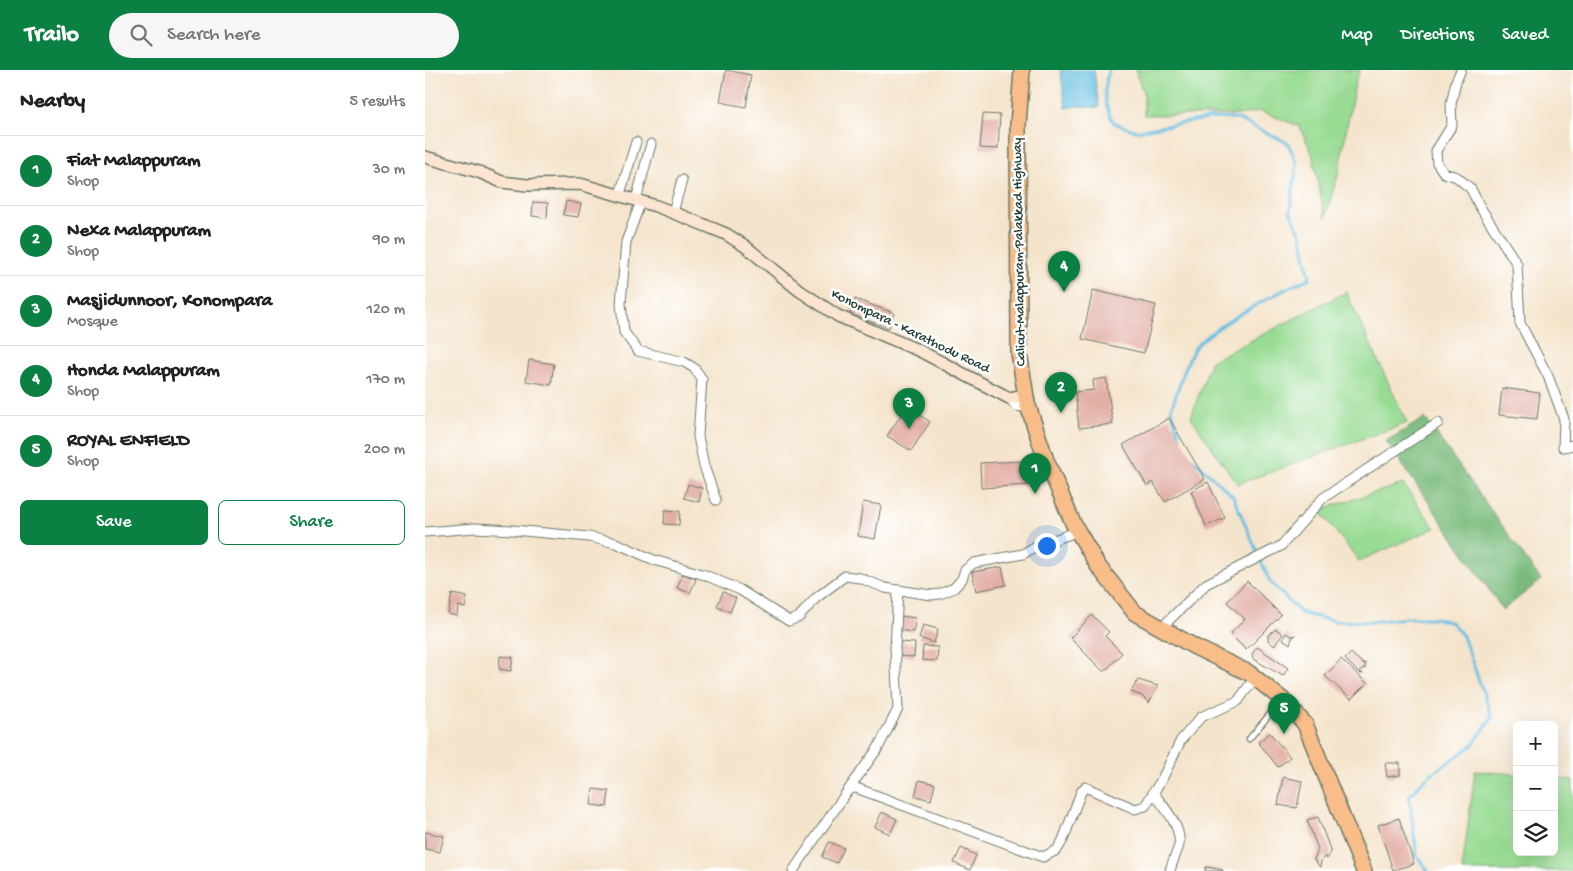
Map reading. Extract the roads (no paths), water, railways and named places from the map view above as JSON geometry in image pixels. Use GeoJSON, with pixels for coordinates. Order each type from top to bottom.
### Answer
{"type":"FeatureCollection","features":[{"type":"Feature","properties":{"kind":"highway","name":"Calicut-Malappuram-Palakkad Highway"},"geometry":{"type":"LineString","coordinates":[[1022,70],[1018,125],[1019,353],[1027,402],[1046,460],[1078,531],[1097,566],[1135,613],[1195,648],[1249,673],[1254,679],[1283,700],[1305,724],[1364,871]]}},
{"type":"Feature","properties":{"kind":"main road","name":"Konompara - Karathodu Road"},"geometry":{"type":"LineString","coordinates":[[425,157],[479,172],[502,182],[527,185],[580,184],[620,194],[673,212],[726,234],[745,246],[800,291],[838,316],[927,355],[1009,398],[1027,402]]}},
{"type":"Feature","properties":{"kind":"street"},"geometry":{"type":"LineString","coordinates":[[1461,70],[1455,81],[1451,104],[1452,125],[1436,151],[1437,163],[1444,174],[1457,177],[1471,189],[1480,207],[1517,264],[1520,323],[1548,376],[1564,419],[1563,447],[1573,445]]}},
{"type":"Feature","properties":{"kind":"street"},"geometry":{"type":"LineString","coordinates":[[620,194],[637,142]]}},
{"type":"Feature","properties":{"kind":"street"},"geometry":{"type":"LineString","coordinates":[[651,144],[626,242],[621,304],[624,332],[638,351],[685,362],[694,368],[702,379],[697,436],[704,466],[716,500]]}},
{"type":"Feature","properties":{"kind":"street"},"geometry":{"type":"LineString","coordinates":[[673,212],[682,180]]}},
{"type":"Feature","properties":{"kind":"street"},"geometry":{"type":"LineString","coordinates":[[1161,628],[1207,584],[1281,546],[1323,498],[1438,423]]}},
{"type":"Feature","properties":{"kind":"street"},"geometry":{"type":"LineString","coordinates":[[425,532],[475,528],[589,537],[616,542],[654,560],[705,575],[740,590],[789,621],[799,617],[816,598],[845,576],[898,590],[940,594],[953,588],[962,579],[965,570],[975,563],[1023,554],[1044,541],[1054,540],[1078,531]]}},
{"type":"Feature","properties":{"kind":"street"},"geometry":{"type":"LineString","coordinates":[[793,871],[878,748],[898,708],[895,648],[898,590]]}},
{"type":"Feature","properties":{"kind":"street"},"geometry":{"type":"LineString","coordinates":[[849,790],[856,788],[1043,856],[1057,850],[1063,840],[1081,792],[1085,787],[1135,809],[1145,806],[1162,779],[1181,740],[1201,717],[1239,701],[1254,679]]}},
{"type":"Feature","properties":{"kind":"street"},"geometry":{"type":"LineString","coordinates":[[1153,792],[1173,820],[1178,834],[1179,844],[1170,871]]}},
{"type":"Feature","properties":{"kind":"lane"},"geometry":{"type":"LineString","coordinates":[[1249,740],[1283,700]]}},
{"type":"Feature","properties":{"kind":"water"},"geometry":{"type":"Polygon","coordinates":[[[1060,70],[1094,70],[1099,108],[1078,106],[1066,108],[1060,70]]]}},
{"type":"Feature","properties":{"kind":"waterway"},"geometry":{"type":"LineString","coordinates":[[1109,70],[1105,97],[1114,123],[1136,131],[1212,118],[1237,119],[1288,143],[1297,164],[1290,211],[1301,235],[1310,278],[1283,290],[1232,319],[1216,329],[1195,348],[1185,369],[1171,409],[1180,438]]}},
{"type":"Feature","properties":{"kind":"waterway"},"geometry":{"type":"LineString","coordinates":[[1192,458],[1233,496],[1270,582],[1301,613],[1334,621],[1370,622],[1408,618],[1435,618],[1452,623],[1463,636],[1492,717],[1473,745],[1426,778],[1409,796],[1417,856],[1428,871]]}},
{"type":"Feature","properties":{"kind":"place","name":"Honda Malappuram"},"geometry":{"type":"Point","coordinates":[1064,292]}},
{"type":"Feature","properties":{"kind":"place","name":"Nexa Malappuram"},"geometry":{"type":"Point","coordinates":[1061,413]}},
{"type":"Feature","properties":{"kind":"place","name":"Masjidunnoor, Konompara"},"geometry":{"type":"Point","coordinates":[909,429]}},
{"type":"Feature","properties":{"kind":"place","name":"Fiat Malappuram"},"geometry":{"type":"Point","coordinates":[1035,494]}},
{"type":"Feature","properties":{"kind":"place","name":"ROYAL ENFIELD"},"geometry":{"type":"Point","coordinates":[1284,734]}}]}
